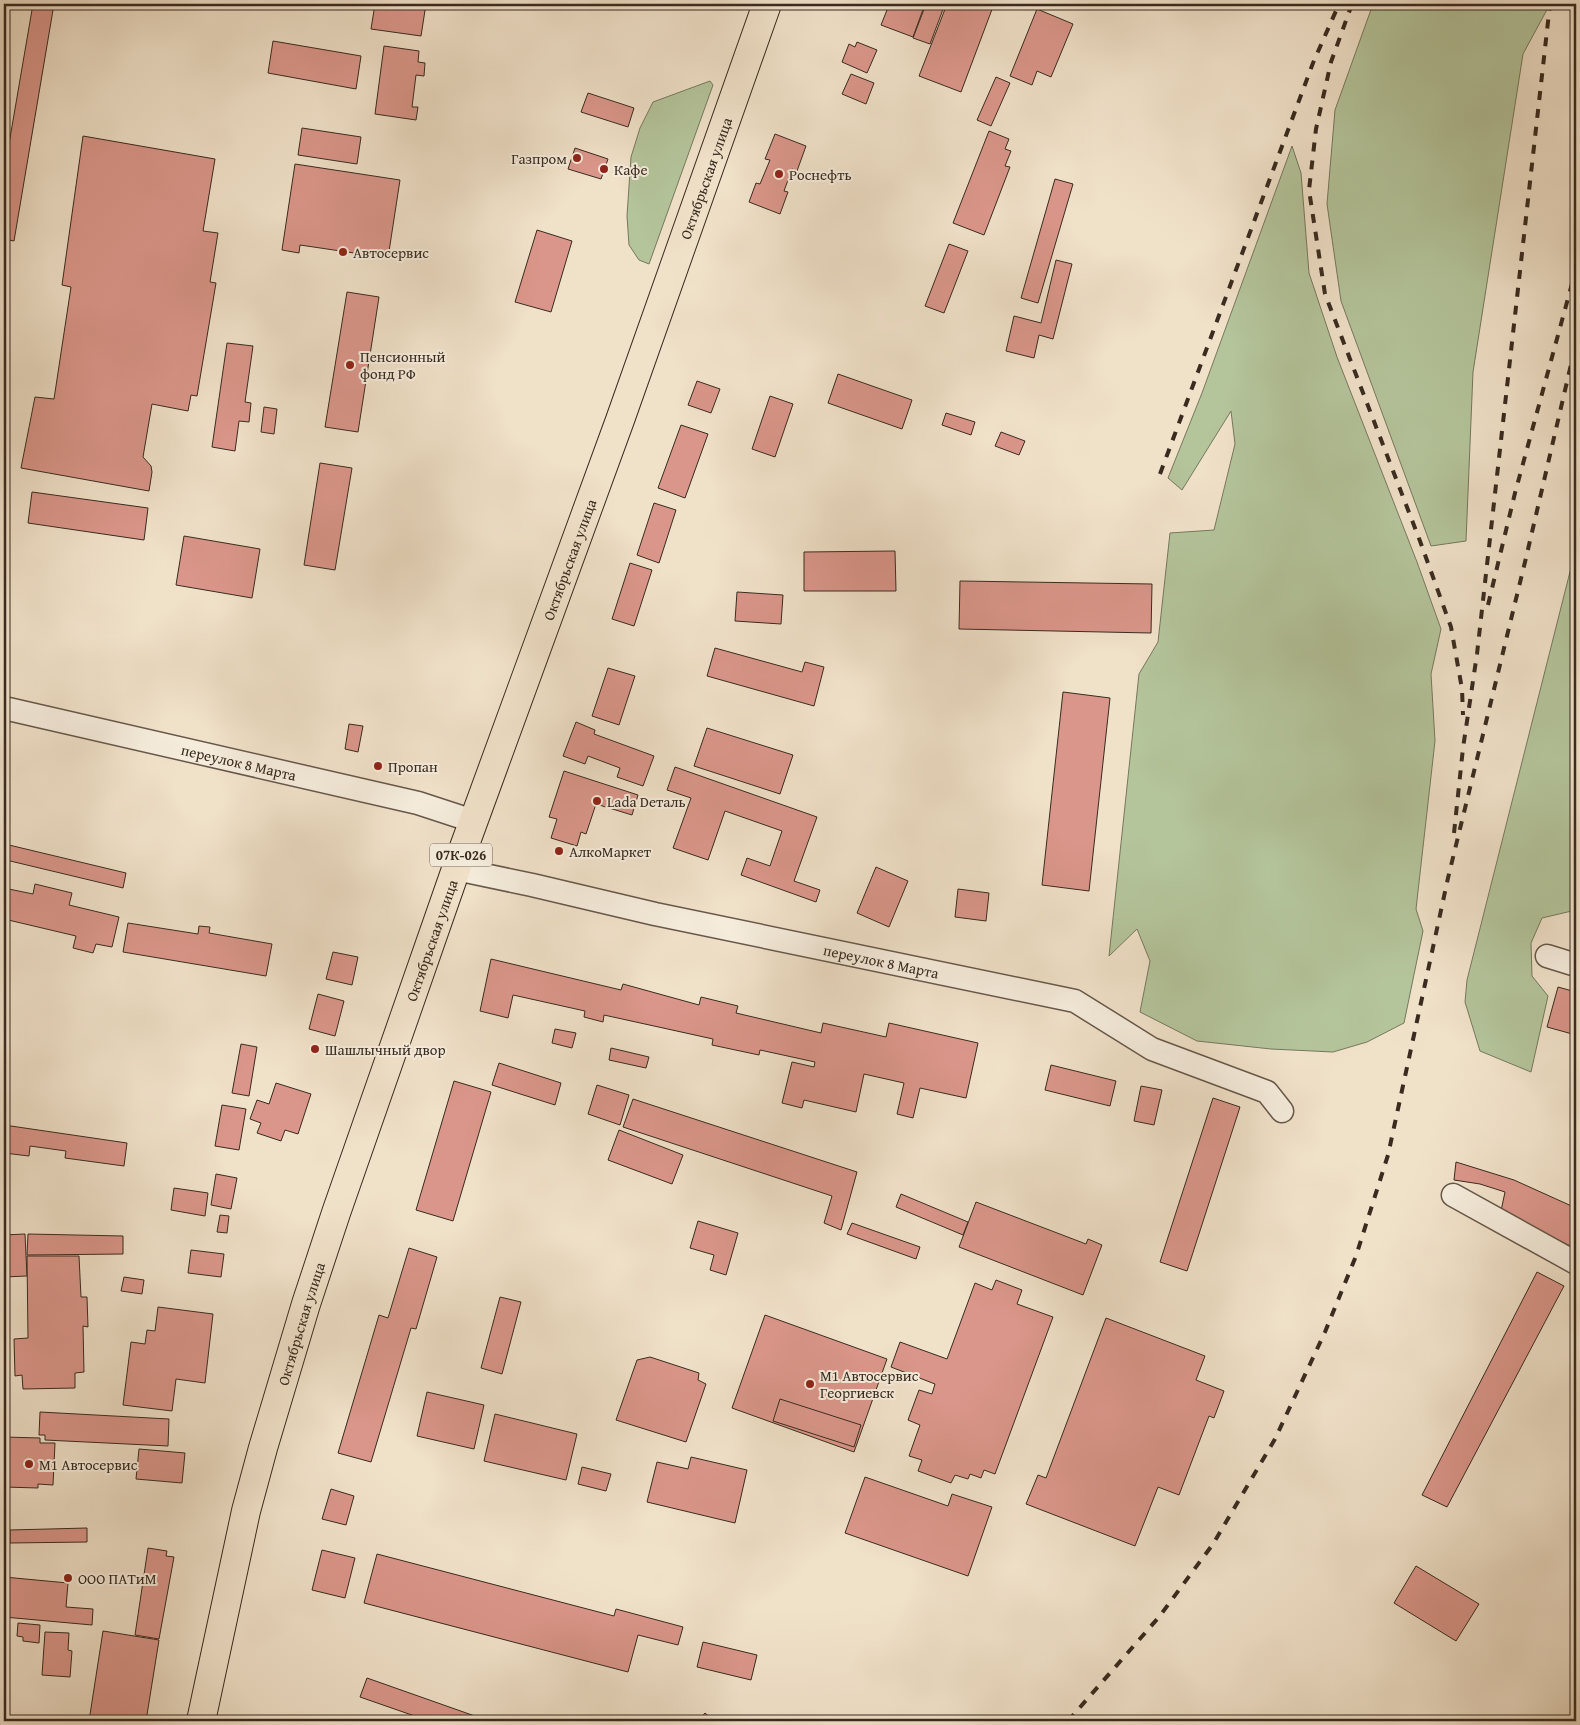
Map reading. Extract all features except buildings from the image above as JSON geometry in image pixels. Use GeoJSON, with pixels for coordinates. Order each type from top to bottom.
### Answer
{"type":"FeatureCollection","features":[{"type":"Feature","properties":{"kind":"main road","name":"Октябрьская улица"},"geometry":{"type":"LineString","coordinates":[[201,1721],[246,1511],[303,1313],[339,1204],[473,821],[626,402],[768,4]]}},
{"type":"Feature","properties":{"kind":"street","name":"переулок 8 Марта"},"geometry":{"type":"LineString","coordinates":[[4,708],[418,803],[473,821]]}},
{"type":"Feature","properties":{"kind":"street","name":"переулок 8 Марта"},"geometry":{"type":"LineString","coordinates":[[456,869],[655,914],[1075,1001],[1152,1049],[1267,1092],[1282,1112]]}},
{"type":"Feature","properties":{"kind":"street"},"geometry":{"type":"LineString","coordinates":[[1547,956],[1576,965]]}},
{"type":"Feature","properties":{"kind":"street"},"geometry":{"type":"LineString","coordinates":[[1453,1195],[1576,1263]]}},
{"type":"Feature","properties":{"kind":"green space"},"geometry":{"type":"Polygon","coordinates":[[[1373,4],[1550,4],[1523,54],[1473,372],[1466,541],[1431,546],[1341,301],[1327,204],[1335,110],[1373,4]]]}},
{"type":"Feature","properties":{"kind":"green space"},"geometry":{"type":"Polygon","coordinates":[[[710,81],[713,85],[649,264],[639,260],[629,245],[627,216],[631,157],[640,128],[653,102],[710,81]]]}},
{"type":"Feature","properties":{"kind":"green space"},"geometry":{"type":"Polygon","coordinates":[[[1292,146],[1301,173],[1309,273],[1337,357],[1417,562],[1441,629],[1431,674],[1435,741],[1416,909],[1423,931],[1404,1023],[1367,1042],[1333,1052],[1271,1049],[1197,1041],[1140,1012],[1150,961],[1137,929],[1109,956],[1139,674],[1158,642],[1170,533],[1214,530],[1235,444],[1231,411],[1182,490],[1168,478],[1202,393],[1292,146]]]}},
{"type":"Feature","properties":{"kind":"green space"},"geometry":{"type":"Polygon","coordinates":[[[1576,548],[1576,910],[1542,918],[1531,943],[1532,976],[1548,996],[1531,1072],[1480,1051],[1465,1002],[1467,980],[1576,548]]]}},
{"type":"Feature","properties":{"kind":"railway"},"geometry":{"type":"LineString","coordinates":[[1160,474],[1313,63],[1339,4]]}},
{"type":"Feature","properties":{"kind":"railway"},"geometry":{"type":"LineString","coordinates":[[1352,4],[1331,62],[1316,129],[1309,190],[1325,294],[1451,627],[1462,689],[1463,715]]}},
{"type":"Feature","properties":{"kind":"railway"},"geometry":{"type":"LineString","coordinates":[[1454,833],[1463,748],[1477,654],[1550,4]]}},
{"type":"Feature","properties":{"kind":"railway"},"geometry":{"type":"LineString","coordinates":[[1488,605],[1515,493],[1576,269]]}},
{"type":"Feature","properties":{"kind":"railway"},"geometry":{"type":"LineString","coordinates":[[1068,1721],[1159,1617],[1213,1544],[1275,1439],[1325,1332],[1356,1256],[1388,1155],[1448,878],[1576,343]]}},
{"type":"Feature","properties":{"kind":"place","name":"Газпром"},"geometry":{"type":"Point","coordinates":[577,158]}},
{"type":"Feature","properties":{"kind":"place","name":"Кафе"},"geometry":{"type":"Point","coordinates":[604,169]}},
{"type":"Feature","properties":{"kind":"place","name":"Роснефть"},"geometry":{"type":"Point","coordinates":[779,174]}},
{"type":"Feature","properties":{"kind":"place","name":"Автосервис"},"geometry":{"type":"Point","coordinates":[343,252]}},
{"type":"Feature","properties":{"kind":"place","name":"Пенсионный фонд РФ"},"geometry":{"type":"Point","coordinates":[350,365]}},
{"type":"Feature","properties":{"kind":"place","name":"Пропан"},"geometry":{"type":"Point","coordinates":[378,766]}},
{"type":"Feature","properties":{"kind":"place","name":"Lada Dеталь"},"geometry":{"type":"Point","coordinates":[597,801]}},
{"type":"Feature","properties":{"kind":"place","name":"АлкоМаркет"},"geometry":{"type":"Point","coordinates":[559,851]}},
{"type":"Feature","properties":{"kind":"place","name":"Шашлычный двор"},"geometry":{"type":"Point","coordinates":[315,1049]}},
{"type":"Feature","properties":{"kind":"place","name":"М1 Автосервис Георгиевск"},"geometry":{"type":"Point","coordinates":[810,1384]}},
{"type":"Feature","properties":{"kind":"place","name":"М1 Автосервис"},"geometry":{"type":"Point","coordinates":[29,1464]}},
{"type":"Feature","properties":{"kind":"place","name":"ООО ПАТиМ"},"geometry":{"type":"Point","coordinates":[68,1578]}}]}
